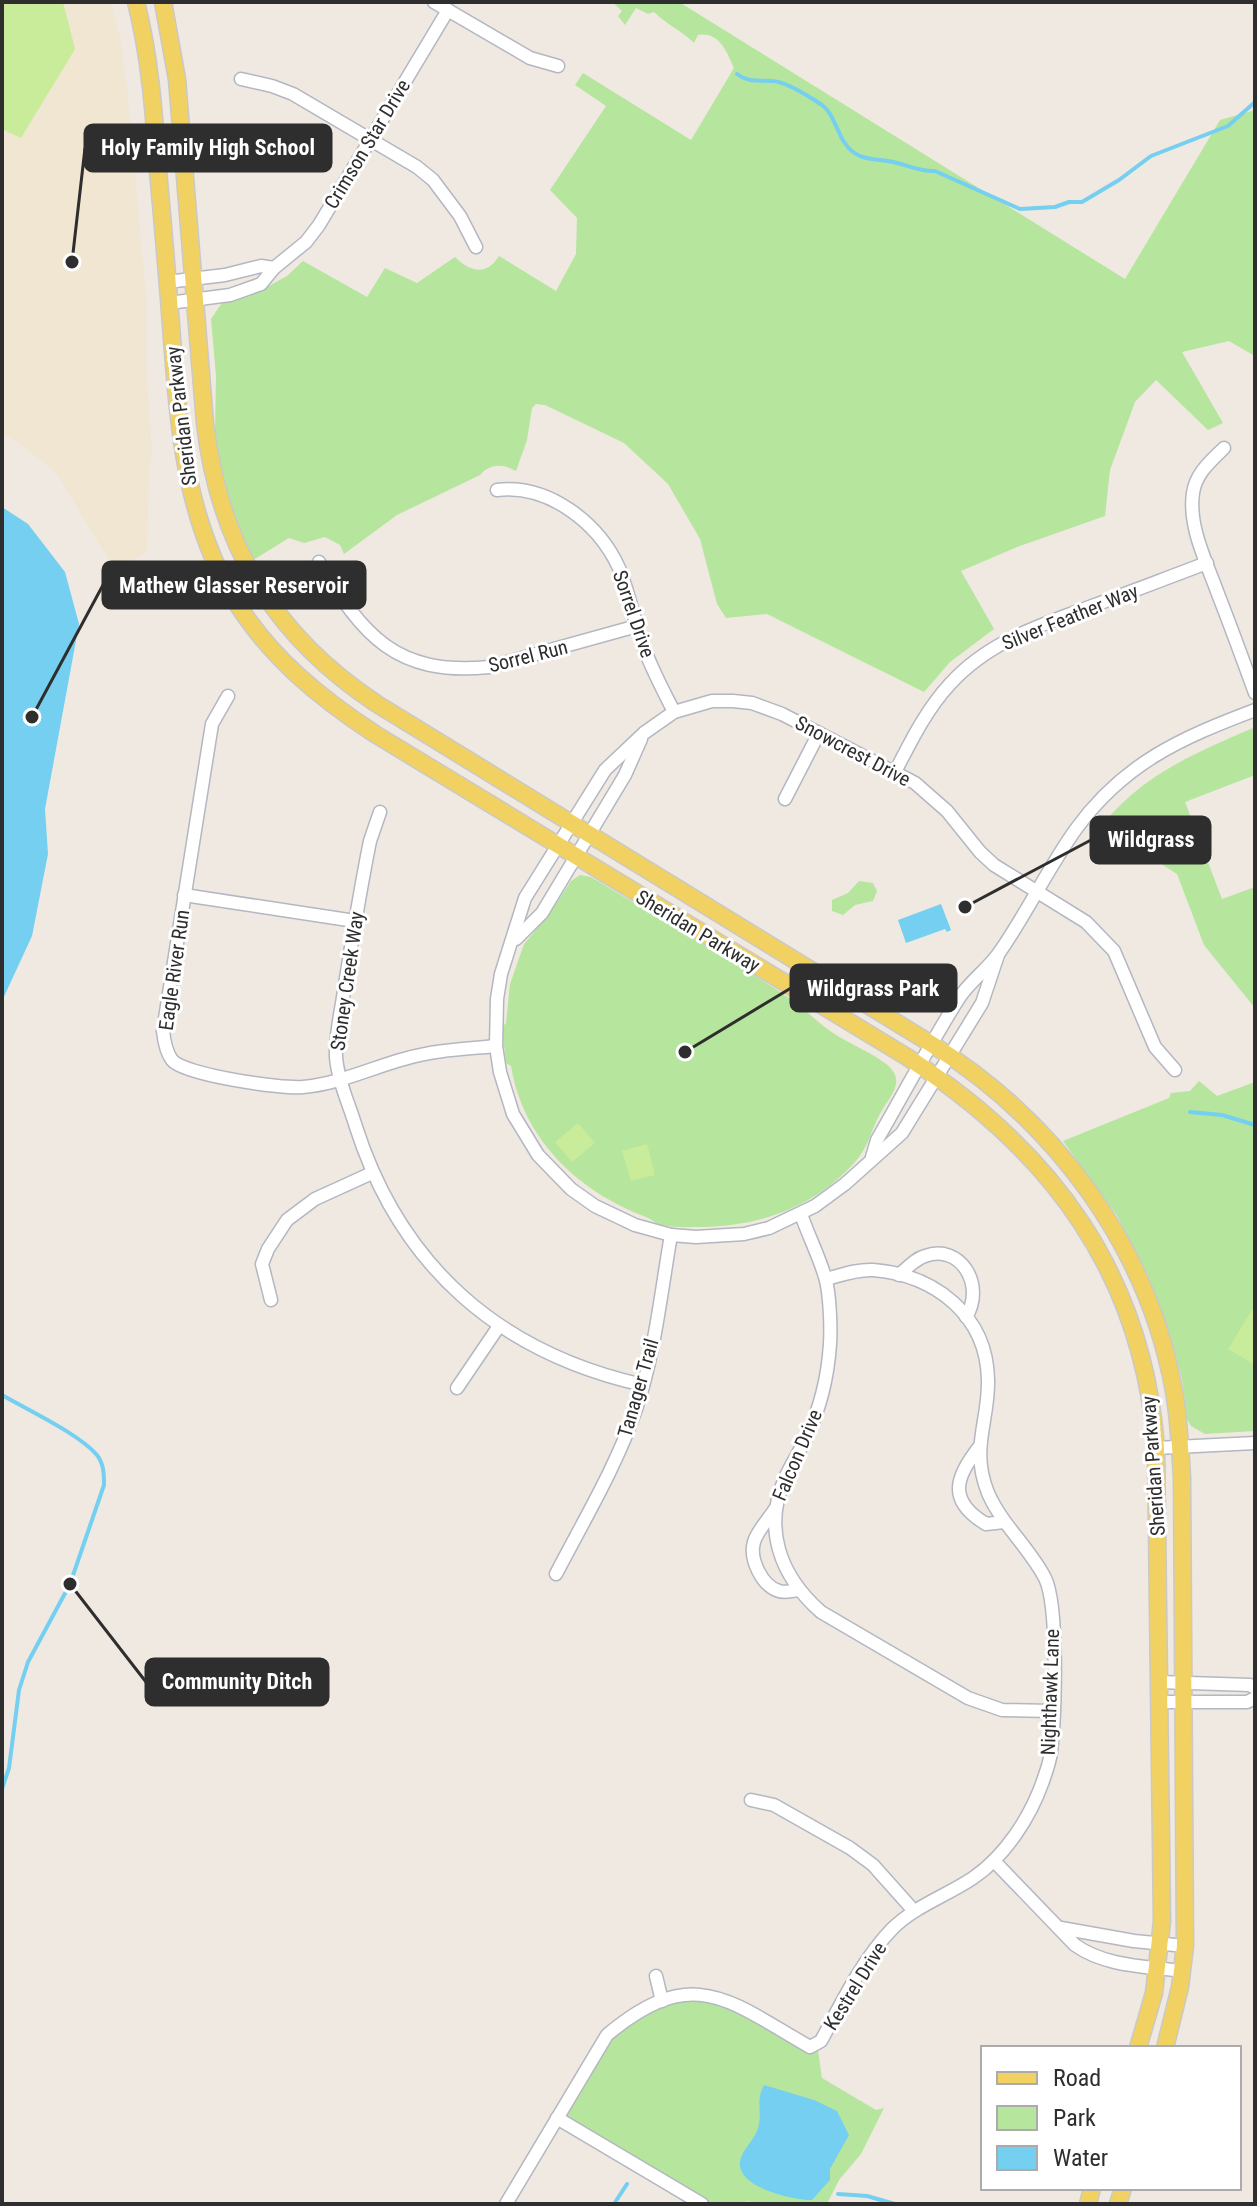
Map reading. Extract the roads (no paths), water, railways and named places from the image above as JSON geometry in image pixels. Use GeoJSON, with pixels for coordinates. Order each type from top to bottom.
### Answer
{"type":"FeatureCollection","features":[{"type":"Feature","properties":{"kind":"main road","name":"Sheridan Parkway"},"geometry":{"type":"LineString","coordinates":[[136,2],[151,81],[178,415],[188,482],[210,551],[226,585],[250,622],[286,665],[329,703],[375,734],[936,1077],[990,1117],[1023,1148],[1066,1200],[1094,1243],[1136,1339],[1147,1382],[1156,1448],[1160,1945],[1148,2016],[1139,2046]]}},
{"type":"Feature","properties":{"kind":"main road","name":"Sheridan Parkway"},"geometry":{"type":"LineString","coordinates":[[163,2],[177,79],[205,423],[216,488],[247,568],[273,608],[315,657],[353,688],[949,1055],[1009,1101],[1041,1132],[1084,1184],[1120,1241],[1139,1279],[1160,1335],[1174,1390],[1180,1446],[1185,1682],[1185,1946],[1165,2046]]}},
{"type":"Feature","properties":{"kind":"street"},"geometry":{"type":"LineString","coordinates":[[434,2],[530,58],[558,66]]}},
{"type":"Feature","properties":{"kind":"street","name":"Crimson Star Drive"},"geometry":{"type":"LineString","coordinates":[[169,303],[230,295],[261,284],[274,268],[306,242],[448,10]]}},
{"type":"Feature","properties":{"kind":"street"},"geometry":{"type":"LineString","coordinates":[[241,79],[293,94],[417,167],[433,180],[460,216],[476,247]]}},
{"type":"Feature","properties":{"kind":"street"},"geometry":{"type":"LineString","coordinates":[[167,282],[225,275],[261,266],[274,268]]}},
{"type":"Feature","properties":{"kind":"street"},"geometry":{"type":"LineString","coordinates":[[1224,448],[1199,473],[1193,492],[1196,531],[1255,693]]}},
{"type":"Feature","properties":{"kind":"street","name":"Sorrel Drive"},"geometry":{"type":"LineString","coordinates":[[497,490],[518,488],[538,493],[558,503],[594,531],[618,566],[644,649],[674,712]]}},
{"type":"Feature","properties":{"kind":"street","name":"Sorrel Run"},"geometry":{"type":"LineString","coordinates":[[319,562],[346,608],[359,623],[390,649],[427,664],[467,669],[489,667],[637,626]]}},
{"type":"Feature","properties":{"kind":"street","name":"Silver Feather Way"},"geometry":{"type":"LineString","coordinates":[[895,772],[937,699],[990,649],[1035,627],[1207,563]]}},
{"type":"Feature","properties":{"kind":"street","name":"Eagle River Run"},"geometry":{"type":"LineString","coordinates":[[228,696],[212,724],[163,1031],[164,1042],[173,1061],[193,1072],[283,1087],[319,1085],[406,1058],[496,1046]]}},
{"type":"Feature","properties":{"kind":"street","name":"Snowcrest Drive"},"geometry":{"type":"LineString","coordinates":[[998,955],[982,1003],[902,1133],[837,1191],[801,1214],[769,1228],[744,1234],[671,1235],[614,1217],[571,1189],[552,1171],[525,1136],[513,1114],[500,1072],[496,1046],[497,999],[501,974],[525,898],[605,770],[644,733],[674,712],[712,701],[752,703],[782,714],[895,772],[931,795],[994,865],[1086,922],[1114,951],[1155,1047],[1175,1070]]}},
{"type":"Feature","properties":{"kind":"street"},"geometry":{"type":"LineString","coordinates":[[872,1157],[877,1140],[961,995],[998,955],[1075,830],[1116,783],[1139,765],[1176,742],[1255,710]]}},
{"type":"Feature","properties":{"kind":"street"},"geometry":{"type":"LineString","coordinates":[[513,942],[542,913],[625,775],[644,733]]}},
{"type":"Feature","properties":{"kind":"street"},"geometry":{"type":"LineString","coordinates":[[785,799],[819,733]]}},
{"type":"Feature","properties":{"kind":"street","name":"Stoney Creek Way"},"geometry":{"type":"LineString","coordinates":[[380,812],[370,841],[336,1042],[340,1079],[372,1173],[403,1229],[426,1259],[470,1304],[499,1326],[557,1359],[643,1385]]}},
{"type":"Feature","properties":{"kind":"street"},"geometry":{"type":"LineString","coordinates":[[184,895],[355,921]]}},
{"type":"Feature","properties":{"kind":"street"},"geometry":{"type":"LineString","coordinates":[[271,1300],[262,1264],[276,1234],[287,1220],[315,1199],[372,1173]]}},
{"type":"Feature","properties":{"kind":"street","name":"Falcon Drive"},"geometry":{"type":"LineString","coordinates":[[801,1214],[826,1279],[830,1344],[822,1395],[807,1437],[785,1477],[775,1509],[775,1537],[787,1571],[799,1590],[821,1612],[968,1698],[1002,1710],[1052,1711]]}},
{"type":"Feature","properties":{"kind":"street","name":"Tanager Trail"},"geometry":{"type":"LineString","coordinates":[[556,1574],[624,1441],[643,1385],[671,1235]]}},
{"type":"Feature","properties":{"kind":"street"},"geometry":{"type":"LineString","coordinates":[[899,1275],[928,1254],[955,1259],[973,1281],[975,1296],[966,1317]]}},
{"type":"Feature","properties":{"kind":"street","name":"Nighthawk Lane"},"geometry":{"type":"LineString","coordinates":[[826,1279],[871,1270],[926,1283],[948,1295],[966,1317],[985,1355],[988,1382],[980,1466],[988,1493],[1004,1522],[1035,1561],[1047,1582],[1054,1628],[1051,1754],[1043,1782],[1026,1816],[994,1861]]}},
{"type":"Feature","properties":{"kind":"street"},"geometry":{"type":"LineString","coordinates":[[457,1388],[499,1326]]}},
{"type":"Feature","properties":{"kind":"street"},"geometry":{"type":"LineString","coordinates":[[1156,1448],[1255,1443]]}},
{"type":"Feature","properties":{"kind":"street","name":"Nighthawk Lane"},"geometry":{"type":"LineString","coordinates":[[980,1446],[960,1473],[957,1484],[960,1498],[967,1509],[986,1524],[1004,1522]]}},
{"type":"Feature","properties":{"kind":"street","name":"Falcon Drive"},"geometry":{"type":"LineString","coordinates":[[775,1509],[754,1539],[754,1563],[761,1576],[780,1592],[799,1590]]}},
{"type":"Feature","properties":{"kind":"street"},"geometry":{"type":"LineString","coordinates":[[1159,1682],[1250,1685],[1255,1688]]}},
{"type":"Feature","properties":{"kind":"street"},"geometry":{"type":"LineString","coordinates":[[1159,1702],[1247,1702],[1255,1698]]}},
{"type":"Feature","properties":{"kind":"street"},"geometry":{"type":"LineString","coordinates":[[751,1800],[774,1805],[850,1848],[873,1865],[914,1911]]}},
{"type":"Feature","properties":{"kind":"street"},"geometry":{"type":"LineString","coordinates":[[994,1861],[1075,1945],[1089,1955],[1106,1961],[1182,1971]]}},
{"type":"Feature","properties":{"kind":"street","name":"Kestrel Drive"},"geometry":{"type":"LineString","coordinates":[[506,2204],[607,2035],[643,2008],[693,1994],[713,1996],[734,2002],[810,2047],[821,2041],[871,1955],[891,1930],[914,1911],[973,1878],[994,1861]]}},
{"type":"Feature","properties":{"kind":"street"},"geometry":{"type":"LineString","coordinates":[[1061,1928],[1160,1945],[1185,1946]]}},
{"type":"Feature","properties":{"kind":"street"},"geometry":{"type":"LineString","coordinates":[[656,1976],[662,2001]]}},
{"type":"Feature","properties":{"kind":"street"},"geometry":{"type":"LineString","coordinates":[[557,2118],[702,2204]]}},
{"type":"Feature","properties":{"kind":"water"},"geometry":{"type":"Polygon","coordinates":[[[2,507],[28,524],[65,572],[79,624],[45,809],[48,854],[32,936],[2,1001],[2,507]]]}},
{"type":"Feature","properties":{"kind":"water"},"geometry":{"type":"Polygon","coordinates":[[[941,904],[951,930],[947,932],[945,929],[906,943],[898,920],[941,904]]]}},
{"type":"Feature","properties":{"kind":"water"},"geometry":{"type":"Polygon","coordinates":[[[764,2085],[814,2100],[837,2111],[849,2135],[830,2169],[830,2180],[812,2200],[768,2191],[747,2178],[741,2170],[741,2157],[758,2128],[760,2096],[764,2085]]]}},
{"type":"Feature","properties":{"kind":"waterway"},"geometry":{"type":"LineString","coordinates":[[737,74],[750,80],[784,84],[822,105],[832,117],[844,142],[860,156],[935,171],[1020,209],[1082,202],[1151,156],[1228,126],[1255,102]]}},
{"type":"Feature","properties":{"kind":"waterway"},"geometry":{"type":"LineString","coordinates":[[1190,1112],[1222,1115],[1255,1125]]}},
{"type":"Feature","properties":{"kind":"waterway"},"geometry":{"type":"LineString","coordinates":[[2,1395],[89,1447],[97,1455],[104,1473],[104,1485],[70,1584],[28,1662],[19,1690],[9,1768],[2,1789]]}},
{"type":"Feature","properties":{"kind":"waterway"},"geometry":{"type":"LineString","coordinates":[[614,2204],[627,2184]]}},
{"type":"Feature","properties":{"kind":"waterway"},"geometry":{"type":"LineString","coordinates":[[838,2194],[867,2196],[895,2204]]}},
{"type":"Feature","properties":{"kind":"place","name":"Holy Family High School"},"geometry":{"type":"Point","coordinates":[72,262]}},
{"type":"Feature","properties":{"kind":"place","name":"Mathew Glasser Reservoir"},"geometry":{"type":"Point","coordinates":[32,717]}},
{"type":"Feature","properties":{"kind":"place","name":"Wildgrass"},"geometry":{"type":"Point","coordinates":[965,907]}},
{"type":"Feature","properties":{"kind":"place","name":"Wildgrass Park"},"geometry":{"type":"Point","coordinates":[685,1052]}},
{"type":"Feature","properties":{"kind":"place","name":"Community Ditch"},"geometry":{"type":"Point","coordinates":[70,1584]}}]}
